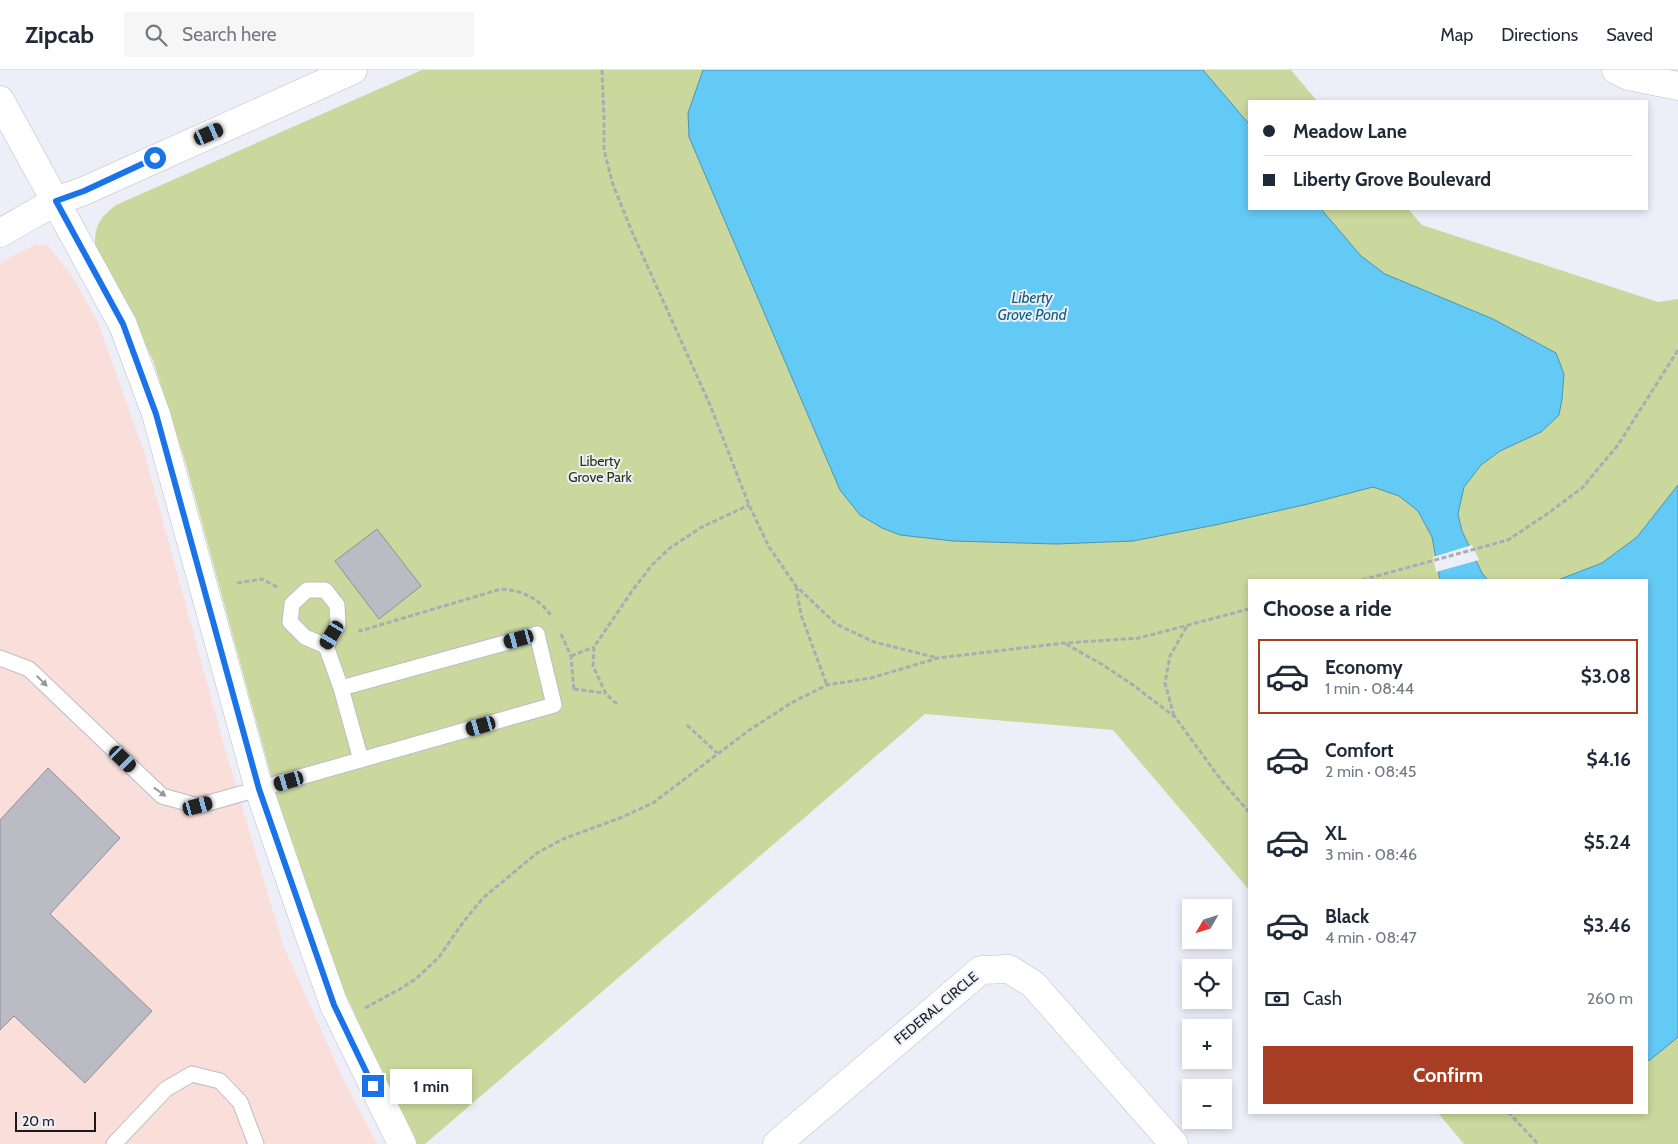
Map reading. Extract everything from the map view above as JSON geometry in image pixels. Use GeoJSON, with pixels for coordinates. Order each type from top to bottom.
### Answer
{"type":"FeatureCollection","features":[{"type":"Feature","properties":{"kind":"street"},"geometry":{"type":"LineString","coordinates":[[0,233],[56,201],[84,191],[352,70]]}},
{"type":"Feature","properties":{"kind":"street"},"geometry":{"type":"LineString","coordinates":[[1616,70],[1628,76],[1678,86]]}},
{"type":"Feature","properties":{"kind":"street"},"geometry":{"type":"LineString","coordinates":[[0,100],[123,324],[156,414],[259,789],[334,1005],[402,1144]]}},
{"type":"Feature","properties":{"kind":"street","name":"FEDERAL CIRCLE"},"geometry":{"type":"LineString","coordinates":[[777,1144],[981,970],[1008,969],[1033,984],[1174,1144]]}},
{"type":"Feature","properties":{"kind":"lane"},"geometry":{"type":"LineString","coordinates":[[0,658],[29,669],[162,796],[198,806],[554,705],[537,634],[341,688]]}},
{"type":"Feature","properties":{"kind":"lane"},"geometry":{"type":"LineString","coordinates":[[326,646],[341,688],[361,760]]}},
{"type":"Feature","properties":{"kind":"lane"},"geometry":{"type":"LineString","coordinates":[[114,1144],[166,1089],[192,1074],[220,1081],[240,1102],[256,1144]]}},
{"type":"Feature","properties":{"kind":"path"},"geometry":{"type":"LineString","coordinates":[[602,70],[604,150],[614,185],[633,234],[710,405],[749,505],[769,547],[796,586],[836,624],[874,642],[938,658]]}},
{"type":"Feature","properties":{"kind":"path"},"geometry":{"type":"LineString","coordinates":[[1366,579],[1508,540],[1547,514],[1582,488],[1618,445],[1678,350]]}},
{"type":"Feature","properties":{"kind":"path"},"geometry":{"type":"LineString","coordinates":[[617,704],[606,694],[593,666],[594,647],[637,584],[652,565],[670,548],[700,528],[749,505]]}},
{"type":"Feature","properties":{"kind":"path"},"geometry":{"type":"LineString","coordinates":[[237,583],[262,579],[282,589]]}},
{"type":"Feature","properties":{"kind":"path"},"geometry":{"type":"LineString","coordinates":[[796,586],[801,615],[828,685]]}},
{"type":"Feature","properties":{"kind":"path"},"geometry":{"type":"LineString","coordinates":[[357,623],[360,631],[500,589],[515,590],[532,597],[545,607],[555,622]]}},
{"type":"Feature","properties":{"kind":"path"},"geometry":{"type":"LineString","coordinates":[[341,1020],[417,978],[439,957],[483,898],[537,853],[562,839],[620,818],[653,803],[717,753],[791,703],[828,685],[871,678],[938,658],[1064,643],[1139,638],[1248,609]]}},
{"type":"Feature","properties":{"kind":"path"},"geometry":{"type":"LineString","coordinates":[[1175,717],[1166,683],[1170,656],[1187,625]]}},
{"type":"Feature","properties":{"kind":"path"},"geometry":{"type":"LineString","coordinates":[[559,631],[571,656],[576,696]]}},
{"type":"Feature","properties":{"kind":"path"},"geometry":{"type":"LineString","coordinates":[[1064,643],[1103,665],[1175,717],[1221,780],[1248,811]]}},
{"type":"Feature","properties":{"kind":"path"},"geometry":{"type":"LineString","coordinates":[[571,656],[594,647]]}},
{"type":"Feature","properties":{"kind":"path"},"geometry":{"type":"LineString","coordinates":[[574,689],[606,694]]}},
{"type":"Feature","properties":{"kind":"path"},"geometry":{"type":"LineString","coordinates":[[687,725],[717,753]]}},
{"type":"Feature","properties":{"kind":"path"},"geometry":{"type":"LineString","coordinates":[[1510,1114],[1538,1144]]}},
{"type":"Feature","properties":{"kind":"shaded area"},"geometry":{"type":"Polygon","coordinates":[[[37,244],[48,246],[72,276],[97,320],[144,452],[225,749],[283,945],[344,1081],[377,1144],[0,1144],[0,264],[37,244]]]}},
{"type":"Feature","properties":{"kind":"green space","name":"Liberty Grove Park"},"geometry":{"type":"Polygon","coordinates":[[[422,70],[1291,70],[1316,100],[1248,100],[1248,210],[1409,210],[1422,225],[1658,302],[1678,299],[1678,1144],[1464,1144],[1439,1114],[1648,1114],[1648,579],[1248,579],[1248,889],[1113,730],[925,714],[425,1144],[415,1144],[326,952],[287,834],[186,464],[153,360],[95,244],[96,231],[100,222],[106,213],[116,205],[422,70]]]}},
{"type":"Feature","properties":{"kind":"water","name":"Liberty Grove Pond"},"geometry":{"type":"Polygon","coordinates":[[[703,70],[1203,70],[1248,123],[1248,210],[1322,210],[1361,256],[1385,274],[1493,319],[1556,353],[1564,374],[1559,415],[1541,432],[1500,451],[1481,465],[1464,487],[1458,514],[1462,531],[1482,573],[1487,579],[1440,579],[1432,537],[1418,511],[1399,496],[1373,487],[1215,525],[1133,541],[1056,544],[953,541],[900,535],[882,528],[860,515],[840,490],[689,137],[688,113],[703,70]]]}},
{"type":"Feature","properties":{"kind":"water"},"geometry":{"type":"Polygon","coordinates":[[[1678,485],[1678,1037],[1648,1060],[1648,579],[1561,579],[1602,563],[1637,537],[1678,485]]]}},
{"type":"Feature","properties":{"kind":"pier"},"geometry":{"type":"Polygon","coordinates":[[[1472,545],[1479,560],[1436,572],[1433,557],[1472,545]]]}},
{"type":"Feature","properties":{"kind":"building"},"geometry":{"type":"Polygon","coordinates":[[[377,529],[421,586],[379,619],[335,561],[377,529]]]}},
{"type":"Feature","properties":{"kind":"building"},"geometry":{"type":"Polygon","coordinates":[[[48,768],[120,838],[50,914],[152,1011],[85,1083],[14,1016],[0,1030],[0,820],[48,768]]]}},
{"type":"Feature","properties":{"kind":"route"},"geometry":{"type":"LineString","coordinates":[[155,158],[84,191],[56,201],[123,324],[156,414],[259,789],[334,1005],[373,1086]]}}]}
